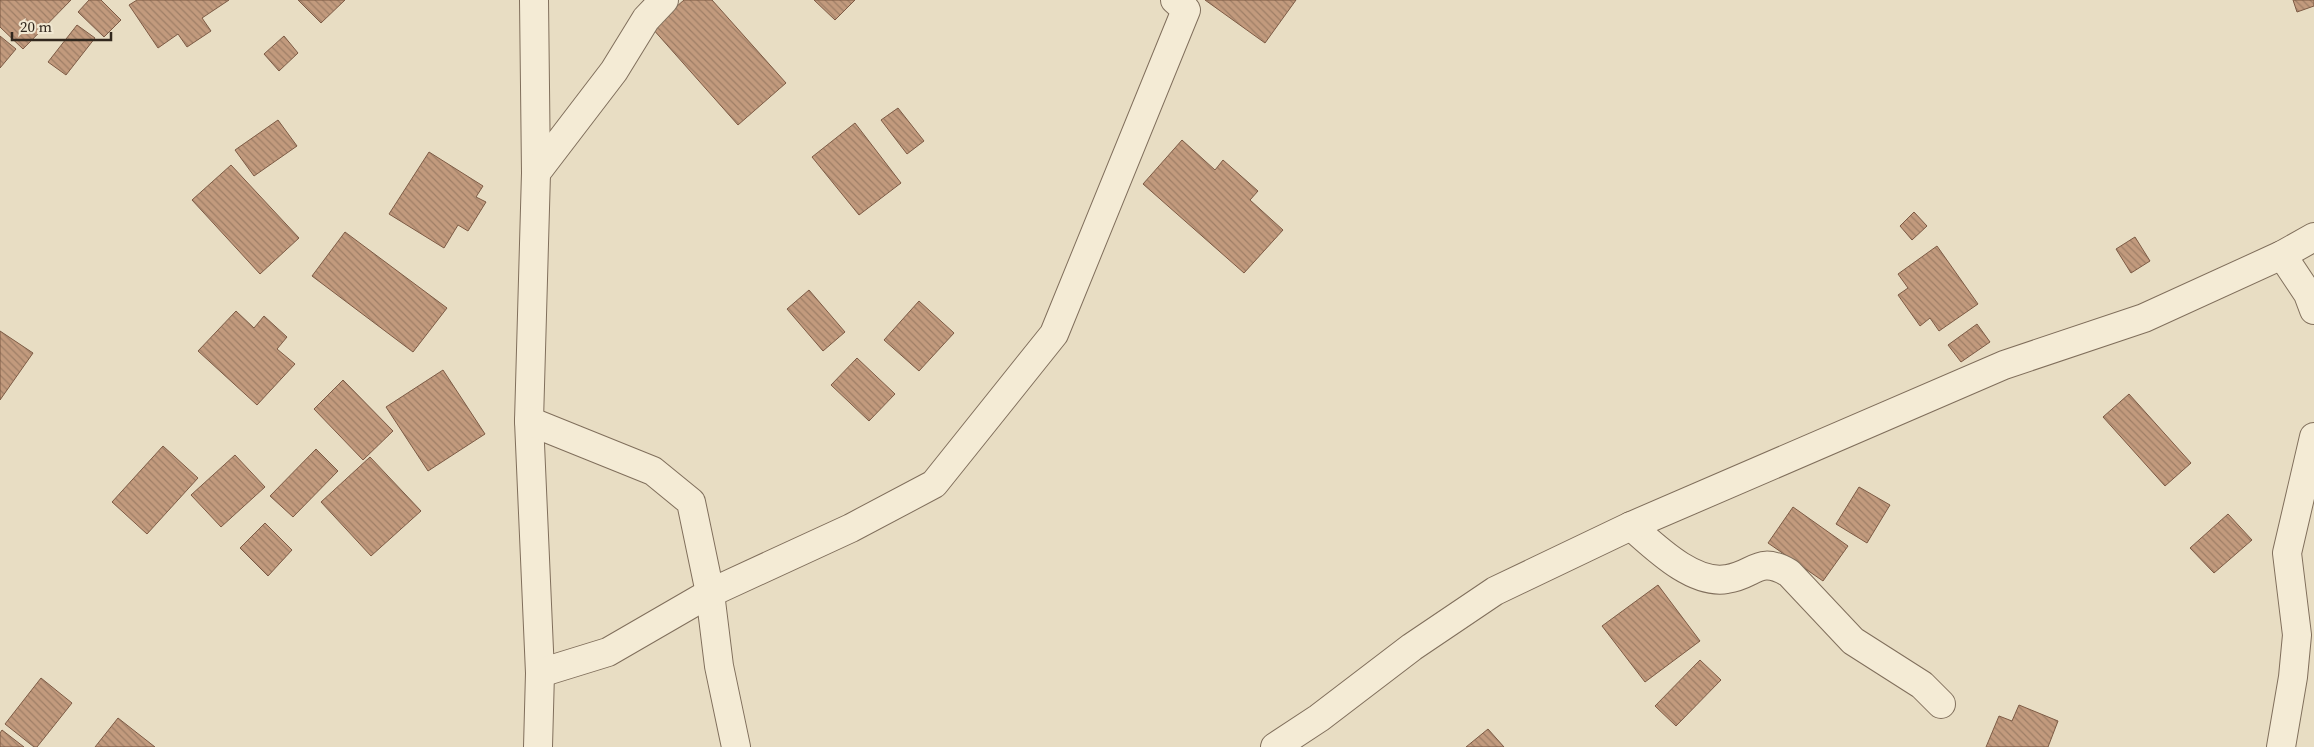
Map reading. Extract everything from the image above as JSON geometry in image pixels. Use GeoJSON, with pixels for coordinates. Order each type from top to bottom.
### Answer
{"type":"FeatureCollection","features":[{"type":"Feature","properties":{"kind":"street"},"geometry":{"type":"LineString","coordinates":[[534,0],[536,173],[529,421],[540,673],[538,747]]}},
{"type":"Feature","properties":{"kind":"street"},"geometry":{"type":"LineString","coordinates":[[536,173],[614,71],[646,19],[664,0]]}},
{"type":"Feature","properties":{"kind":"street"},"geometry":{"type":"LineString","coordinates":[[540,673],[608,652],[710,594],[851,528],[934,484],[1054,334],[1184,3]]}},
{"type":"Feature","properties":{"kind":"street"},"geometry":{"type":"LineString","coordinates":[[1275,747],[1319,718],[1412,647],[1495,591],[1631,526],[2004,365],[2144,318],[2282,255],[2314,237]]}},
{"type":"Feature","properties":{"kind":"street"},"geometry":{"type":"LineString","coordinates":[[2282,255],[2308,294],[2314,310]]}},
{"type":"Feature","properties":{"kind":"street"},"geometry":{"type":"LineString","coordinates":[[529,421],[653,471],[691,502],[710,594],[719,666],[736,747]]}},
{"type":"Feature","properties":{"kind":"street"},"geometry":{"type":"LineString","coordinates":[[2281,747],[2293,677],[2297,635],[2287,553],[2314,437]]}},
{"type":"Feature","properties":{"kind":"street"},"geometry":{"type":"LineString","coordinates":[[1631,526],[1664,554],[1696,575],[1727,580],[1763,565],[1776,565],[1789,573],[1853,640],[1922,684],[1942,704]]}},
{"type":"Feature","properties":{"kind":"building"},"geometry":{"type":"Polygon","coordinates":[[[0,0],[71,0],[23,49],[0,27],[0,0]]]}},
{"type":"Feature","properties":{"kind":"building"},"geometry":{"type":"Polygon","coordinates":[[[89,0],[101,0],[121,20],[104,37],[78,12],[89,0]]]}},
{"type":"Feature","properties":{"kind":"building"},"geometry":{"type":"Polygon","coordinates":[[[137,0],[229,0],[202,18],[211,31],[187,47],[178,34],[158,48],[129,5],[137,0]]]}},
{"type":"Feature","properties":{"kind":"building"},"geometry":{"type":"Polygon","coordinates":[[[298,0],[345,0],[321,23],[298,0]]]}},
{"type":"Feature","properties":{"kind":"building"},"geometry":{"type":"Polygon","coordinates":[[[684,0],[712,0],[786,83],[738,125],[652,28],[684,0]]]}},
{"type":"Feature","properties":{"kind":"building"},"geometry":{"type":"Polygon","coordinates":[[[814,0],[855,0],[835,20],[814,0]]]}},
{"type":"Feature","properties":{"kind":"building"},"geometry":{"type":"Polygon","coordinates":[[[1205,0],[1296,0],[1265,43],[1205,0]]]}},
{"type":"Feature","properties":{"kind":"building"},"geometry":{"type":"Polygon","coordinates":[[[2293,0],[2314,0],[2314,6],[2297,12],[2293,0]]]}},
{"type":"Feature","properties":{"kind":"building"},"geometry":{"type":"Polygon","coordinates":[[[77,25],[95,38],[66,75],[48,62],[77,25]]]}},
{"type":"Feature","properties":{"kind":"building"},"geometry":{"type":"Polygon","coordinates":[[[0,36],[16,49],[0,68],[0,36]]]}},
{"type":"Feature","properties":{"kind":"building"},"geometry":{"type":"Polygon","coordinates":[[[284,36],[298,53],[279,71],[264,54],[284,36]]]}},
{"type":"Feature","properties":{"kind":"building"},"geometry":{"type":"Polygon","coordinates":[[[898,108],[924,141],[907,154],[881,120],[898,108]]]}},
{"type":"Feature","properties":{"kind":"building"},"geometry":{"type":"Polygon","coordinates":[[[278,120],[297,146],[254,176],[235,150],[278,120]]]}},
{"type":"Feature","properties":{"kind":"building"},"geometry":{"type":"Polygon","coordinates":[[[855,123],[901,183],[859,215],[812,157],[855,123]]]}},
{"type":"Feature","properties":{"kind":"building"},"geometry":{"type":"Polygon","coordinates":[[[1182,140],[1215,170],[1223,160],[1258,191],[1250,200],[1283,230],[1244,273],[1143,184],[1182,140]]]}},
{"type":"Feature","properties":{"kind":"building"},"geometry":{"type":"Polygon","coordinates":[[[429,152],[483,186],[476,197],[486,202],[468,231],[458,225],[444,248],[389,214],[429,152]]]}},
{"type":"Feature","properties":{"kind":"building"},"geometry":{"type":"Polygon","coordinates":[[[231,165],[299,238],[260,274],[192,200],[231,165]]]}},
{"type":"Feature","properties":{"kind":"building"},"geometry":{"type":"Polygon","coordinates":[[[1914,212],[1927,226],[1912,240],[1900,226],[1914,212]]]}},
{"type":"Feature","properties":{"kind":"building"},"geometry":{"type":"Polygon","coordinates":[[[345,232],[447,308],[413,352],[312,276],[345,232]]]}},
{"type":"Feature","properties":{"kind":"building"},"geometry":{"type":"Polygon","coordinates":[[[2135,237],[2150,261],[2131,273],[2116,249],[2135,237]]]}},
{"type":"Feature","properties":{"kind":"building"},"geometry":{"type":"Polygon","coordinates":[[[1937,246],[1978,304],[1939,331],[1930,318],[1920,326],[1898,295],[1908,288],[1898,274],[1937,246]]]}},
{"type":"Feature","properties":{"kind":"building"},"geometry":{"type":"Polygon","coordinates":[[[809,290],[845,332],[823,351],[787,309],[809,290]]]}},
{"type":"Feature","properties":{"kind":"building"},"geometry":{"type":"Polygon","coordinates":[[[919,301],[954,333],[919,371],[884,340],[919,301]]]}},
{"type":"Feature","properties":{"kind":"building"},"geometry":{"type":"Polygon","coordinates":[[[236,311],[254,328],[264,316],[287,337],[277,349],[295,364],[257,405],[198,351],[236,311]]]}},
{"type":"Feature","properties":{"kind":"building"},"geometry":{"type":"Polygon","coordinates":[[[1977,324],[1990,342],[1961,362],[1948,345],[1977,324]]]}},
{"type":"Feature","properties":{"kind":"building"},"geometry":{"type":"Polygon","coordinates":[[[0,331],[33,353],[0,400],[0,331]]]}},
{"type":"Feature","properties":{"kind":"building"},"geometry":{"type":"Polygon","coordinates":[[[857,358],[895,394],[869,421],[831,385],[857,358]]]}},
{"type":"Feature","properties":{"kind":"building"},"geometry":{"type":"Polygon","coordinates":[[[443,370],[485,434],[428,471],[386,407],[443,370]]]}},
{"type":"Feature","properties":{"kind":"building"},"geometry":{"type":"Polygon","coordinates":[[[343,380],[393,431],[363,460],[314,409],[343,380]]]}},
{"type":"Feature","properties":{"kind":"building"},"geometry":{"type":"Polygon","coordinates":[[[2129,394],[2191,463],[2165,486],[2103,417],[2129,394]]]}},
{"type":"Feature","properties":{"kind":"building"},"geometry":{"type":"Polygon","coordinates":[[[163,446],[198,478],[147,534],[112,502],[163,446]]]}},
{"type":"Feature","properties":{"kind":"building"},"geometry":{"type":"Polygon","coordinates":[[[316,449],[338,471],[293,517],[270,496],[316,449]]]}},
{"type":"Feature","properties":{"kind":"building"},"geometry":{"type":"Polygon","coordinates":[[[235,455],[265,487],[221,527],[191,495],[235,455]]]}},
{"type":"Feature","properties":{"kind":"building"},"geometry":{"type":"Polygon","coordinates":[[[370,457],[421,511],[371,556],[321,502],[370,457]]]}},
{"type":"Feature","properties":{"kind":"building"},"geometry":{"type":"Polygon","coordinates":[[[1859,487],[1890,505],[1867,543],[1836,524],[1859,487]]]}},
{"type":"Feature","properties":{"kind":"building"},"geometry":{"type":"Polygon","coordinates":[[[1793,507],[1848,546],[1823,581],[1768,543],[1793,507]]]}},
{"type":"Feature","properties":{"kind":"building"},"geometry":{"type":"Polygon","coordinates":[[[2228,514],[2252,540],[2214,573],[2190,548],[2228,514]]]}},
{"type":"Feature","properties":{"kind":"building"},"geometry":{"type":"Polygon","coordinates":[[[265,523],[292,550],[268,576],[240,548],[265,523]]]}},
{"type":"Feature","properties":{"kind":"building"},"geometry":{"type":"Polygon","coordinates":[[[1658,585],[1700,641],[1645,682],[1602,626],[1658,585]]]}},
{"type":"Feature","properties":{"kind":"building"},"geometry":{"type":"Polygon","coordinates":[[[1700,660],[1721,680],[1676,726],[1655,706],[1700,660]]]}},
{"type":"Feature","properties":{"kind":"building"},"geometry":{"type":"Polygon","coordinates":[[[41,678],[72,703],[37,747],[34,747],[5,724],[41,678]]]}},
{"type":"Feature","properties":{"kind":"building"},"geometry":{"type":"Polygon","coordinates":[[[2019,705],[2058,721],[2048,747],[1986,747],[1999,716],[2012,721],[2019,705]]]}},
{"type":"Feature","properties":{"kind":"building"},"geometry":{"type":"Polygon","coordinates":[[[118,718],[155,747],[95,747],[118,718]]]}},
{"type":"Feature","properties":{"kind":"building"},"geometry":{"type":"Polygon","coordinates":[[[1488,729],[1504,747],[1466,747],[1488,729]]]}},
{"type":"Feature","properties":{"kind":"building"},"geometry":{"type":"Polygon","coordinates":[[[2,730],[24,747],[0,747],[0,733],[2,730]]]}}]}
